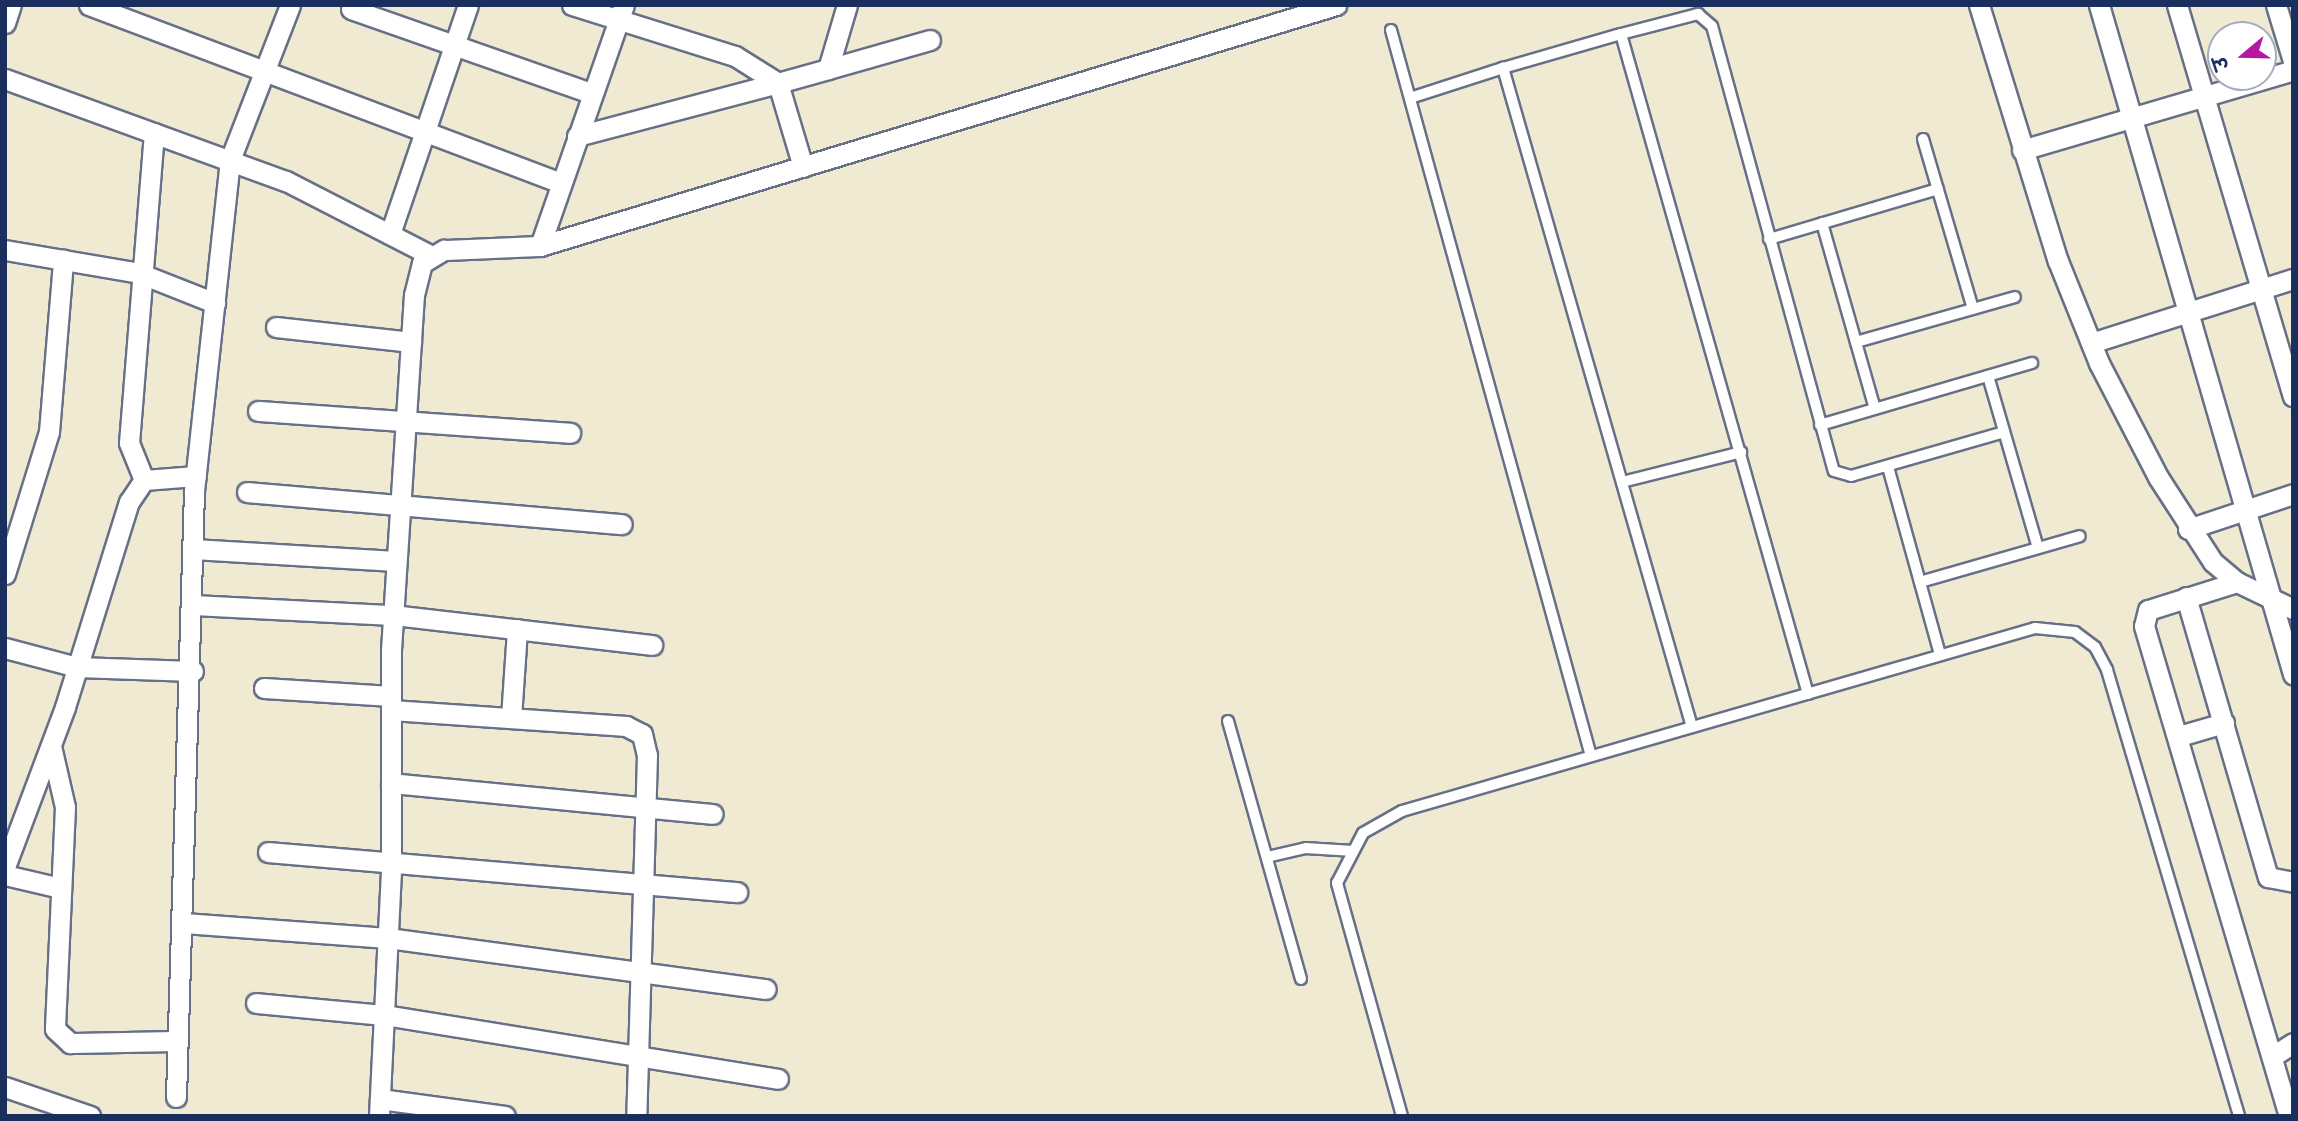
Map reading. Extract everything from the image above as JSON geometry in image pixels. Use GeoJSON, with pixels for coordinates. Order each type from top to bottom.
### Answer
{"type":"FeatureCollection","features":[{"type":"Feature","properties":{"kind":"street"},"geometry":{"type":"LineString","coordinates":[[5,23],[11,5]]}},
{"type":"Feature","properties":{"kind":"street"},"geometry":{"type":"LineString","coordinates":[[89,5],[267,68],[561,183]]}},
{"type":"Feature","properties":{"kind":"street"},"geometry":{"type":"LineString","coordinates":[[176,1097],[193,671],[196,476],[230,160],[290,5]]}},
{"type":"Feature","properties":{"kind":"street"},"geometry":{"type":"LineString","coordinates":[[390,233],[468,5]]}},
{"type":"Feature","properties":{"kind":"street"},"geometry":{"type":"LineString","coordinates":[[572,5],[622,13],[735,56],[778,83],[803,167]]}},
{"type":"Feature","properties":{"kind":"street"},"geometry":{"type":"LineString","coordinates":[[828,69],[847,5]]}},
{"type":"Feature","properties":{"kind":"street"},"geometry":{"type":"LineString","coordinates":[[6,82],[230,160],[390,233],[430,255],[540,246],[1336,5]]}},
{"type":"Feature","properties":{"kind":"street"},"geometry":{"type":"LineString","coordinates":[[1979,5],[2022,150],[2091,343],[2188,529],[2236,582],[2293,609]]}},
{"type":"Feature","properties":{"kind":"street"},"geometry":{"type":"LineString","coordinates":[[2099,5],[2293,674]]}},
{"type":"Feature","properties":{"kind":"street"},"geometry":{"type":"LineString","coordinates":[[2177,5],[2293,396]]}},
{"type":"Feature","properties":{"kind":"street"},"geometry":{"type":"LineString","coordinates":[[2276,5],[2293,61]]}},
{"type":"Feature","properties":{"kind":"street"},"geometry":{"type":"LineString","coordinates":[[351,9],[591,93]]}},
{"type":"Feature","properties":{"kind":"street"},"geometry":{"type":"LineString","coordinates":[[540,246],[591,93],[622,13]]}},
{"type":"Feature","properties":{"kind":"street"},"geometry":{"type":"LineString","coordinates":[[577,136],[930,40]]}},
{"type":"Feature","properties":{"kind":"street"},"geometry":{"type":"LineString","coordinates":[[2022,150],[2203,94],[2293,71]]}},
{"type":"Feature","properties":{"kind":"street"},"geometry":{"type":"LineString","coordinates":[[144,480],[128,443],[139,273],[154,132]]}},
{"type":"Feature","properties":{"kind":"street"},"geometry":{"type":"LineString","coordinates":[[5,250],[139,273],[215,303]]}},
{"type":"Feature","properties":{"kind":"street"},"geometry":{"type":"LineString","coordinates":[[430,255],[414,295],[396,561],[391,703],[391,860],[380,1107],[505,1116]]}},
{"type":"Feature","properties":{"kind":"street"},"geometry":{"type":"LineString","coordinates":[[5,574],[49,432],[63,260]]}},
{"type":"Feature","properties":{"kind":"street"},"geometry":{"type":"LineString","coordinates":[[2262,293],[2262,287],[2293,279]]}},
{"type":"Feature","properties":{"kind":"street"},"geometry":{"type":"LineString","coordinates":[[2091,343],[2262,293]]}},
{"type":"Feature","properties":{"kind":"street"},"geometry":{"type":"LineString","coordinates":[[276,327],[411,342]]}},
{"type":"Feature","properties":{"kind":"street"},"geometry":{"type":"LineString","coordinates":[[258,411],[570,433]]}},
{"type":"Feature","properties":{"kind":"street"},"geometry":{"type":"LineString","coordinates":[[144,480],[196,476]]}},
{"type":"Feature","properties":{"kind":"street"},"geometry":{"type":"LineString","coordinates":[[5,867],[51,746],[119,527],[144,480]]}},
{"type":"Feature","properties":{"kind":"street"},"geometry":{"type":"LineString","coordinates":[[247,492],[400,508],[622,524]]}},
{"type":"Feature","properties":{"kind":"street"},"geometry":{"type":"LineString","coordinates":[[2188,529],[2293,494]]}},
{"type":"Feature","properties":{"kind":"street"},"geometry":{"type":"LineString","coordinates":[[194,549],[396,561]]}},
{"type":"Feature","properties":{"kind":"street"},"geometry":{"type":"LineString","coordinates":[[2236,582],[2186,597],[2144,617],[2289,1116]]}},
{"type":"Feature","properties":{"kind":"street"},"geometry":{"type":"LineString","coordinates":[[2186,597],[2268,877],[2293,882]]}},
{"type":"Feature","properties":{"kind":"street"},"geometry":{"type":"LineString","coordinates":[[193,605],[393,615],[652,645]]}},
{"type":"Feature","properties":{"kind":"street"},"geometry":{"type":"LineString","coordinates":[[511,718],[517,629]]}},
{"type":"Feature","properties":{"kind":"street"},"geometry":{"type":"LineString","coordinates":[[5,648],[77,667],[193,671]]}},
{"type":"Feature","properties":{"kind":"street"},"geometry":{"type":"LineString","coordinates":[[264,688],[511,718],[635,729],[647,748],[636,1116]]}},
{"type":"Feature","properties":{"kind":"street"},"geometry":{"type":"LineString","coordinates":[[2179,736],[2224,723]]}},
{"type":"Feature","properties":{"kind":"street"},"geometry":{"type":"LineString","coordinates":[[51,746],[65,807],[53,1022],[59,1036],[69,1043],[178,1041]]}},
{"type":"Feature","properties":{"kind":"street"},"geometry":{"type":"LineString","coordinates":[[391,783],[713,814]]}},
{"type":"Feature","properties":{"kind":"street"},"geometry":{"type":"LineString","coordinates":[[268,852],[391,860],[643,887],[737,892]]}},
{"type":"Feature","properties":{"kind":"street"},"geometry":{"type":"LineString","coordinates":[[5,875],[61,888]]}},
{"type":"Feature","properties":{"kind":"street"},"geometry":{"type":"LineString","coordinates":[[183,923],[388,938],[766,989]]}},
{"type":"Feature","properties":{"kind":"street"},"geometry":{"type":"LineString","coordinates":[[256,1003],[384,1015],[778,1080]]}},
{"type":"Feature","properties":{"kind":"street"},"geometry":{"type":"LineString","coordinates":[[2273,1056],[2293,1043]]}},
{"type":"Feature","properties":{"kind":"street"},"geometry":{"type":"LineString","coordinates":[[5,1087],[90,1116]]}},
{"type":"Feature","properties":{"kind":"lane"},"geometry":{"type":"LineString","coordinates":[[1410,98],[1503,68],[1682,17],[1707,18],[1820,425],[1841,476],[1888,467],[2004,432]]}},
{"type":"Feature","properties":{"kind":"lane"},"geometry":{"type":"LineString","coordinates":[[1391,30],[1591,756]]}},
{"type":"Feature","properties":{"kind":"lane"},"geometry":{"type":"LineString","coordinates":[[1621,34],[1808,694]]}},
{"type":"Feature","properties":{"kind":"lane"},"geometry":{"type":"LineString","coordinates":[[1503,68],[1692,727]]}},
{"type":"Feature","properties":{"kind":"lane"},"geometry":{"type":"LineString","coordinates":[[1923,139],[1973,309]]}},
{"type":"Feature","properties":{"kind":"lane"},"geometry":{"type":"LineString","coordinates":[[1769,239],[1938,189]]}},
{"type":"Feature","properties":{"kind":"lane"},"geometry":{"type":"LineString","coordinates":[[1822,223],[1875,409]]}},
{"type":"Feature","properties":{"kind":"lane"},"geometry":{"type":"LineString","coordinates":[[1856,342],[2015,296]]}},
{"type":"Feature","properties":{"kind":"lane"},"geometry":{"type":"LineString","coordinates":[[1820,425],[2032,363]]}},
{"type":"Feature","properties":{"kind":"lane"},"geometry":{"type":"LineString","coordinates":[[1988,376],[2038,548]]}},
{"type":"Feature","properties":{"kind":"lane"},"geometry":{"type":"LineString","coordinates":[[1622,482],[1741,452]]}},
{"type":"Feature","properties":{"kind":"lane"},"geometry":{"type":"LineString","coordinates":[[1888,467],[1940,655]]}},
{"type":"Feature","properties":{"kind":"lane"},"geometry":{"type":"LineString","coordinates":[[1920,582],[2080,536]]}},
{"type":"Feature","properties":{"kind":"lane"},"geometry":{"type":"LineString","coordinates":[[1402,1116],[1342,910],[1337,883],[1363,834],[1402,811],[2035,628],[2075,632],[2095,647],[2107,670],[2238,1116]]}},
{"type":"Feature","properties":{"kind":"lane"},"geometry":{"type":"LineString","coordinates":[[1228,721],[1301,979]]}},
{"type":"Feature","properties":{"kind":"lane"},"geometry":{"type":"LineString","coordinates":[[1267,857],[1306,848],[1353,851]]}}]}
